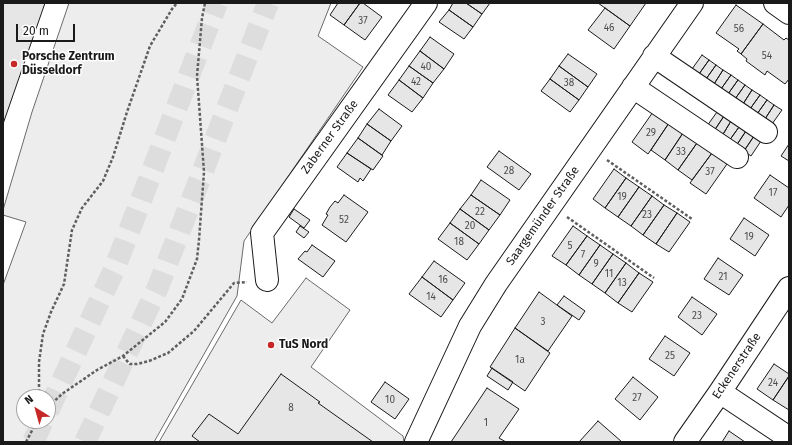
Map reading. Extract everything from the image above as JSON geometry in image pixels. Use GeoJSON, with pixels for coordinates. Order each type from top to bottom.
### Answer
{"type":"FeatureCollection","features":[{"type":"Feature","properties":{"kind":"street","name":"Zaberner Straße"},"geometry":{"type":"LineString","coordinates":[[267,280],[262,233],[426,3]]}},
{"type":"Feature","properties":{"kind":"street","name":"Saargemünder Straße"},"geometry":{"type":"LineString","coordinates":[[416,442],[470,326],[496,284],[692,3]]}},
{"type":"Feature","properties":{"kind":"street"},"geometry":{"type":"LineString","coordinates":[[775,3],[789,13]]}},
{"type":"Feature","properties":{"kind":"street"},"geometry":{"type":"LineString","coordinates":[[654,56],[766,132]]}},
{"type":"Feature","properties":{"kind":"street"},"geometry":{"type":"LineString","coordinates":[[633,87],[737,157]]}},
{"type":"Feature","properties":{"kind":"street","name":"Eckenerstraße"},"geometry":{"type":"LineString","coordinates":[[685,442],[789,288]]}},
{"type":"Feature","properties":{"kind":"street"},"geometry":{"type":"LineString","coordinates":[[720,392],[789,438]]}},
{"type":"Feature","properties":{"kind":"path"},"geometry":{"type":"LineString","coordinates":[[40,389],[39,362],[43,334],[64,284],[72,230],[82,208],[103,182],[113,157],[150,46],[177,3]]}},
{"type":"Feature","properties":{"kind":"path"},"geometry":{"type":"LineString","coordinates":[[56,400],[97,370],[123,356],[165,322],[182,299],[197,259],[199,240],[204,172],[197,76],[202,18],[205,3]]}},
{"type":"Feature","properties":{"kind":"path"},"geometry":{"type":"LineString","coordinates":[[590,148],[692,219]]}},
{"type":"Feature","properties":{"kind":"path"},"geometry":{"type":"LineString","coordinates":[[551,205],[654,278]]}},
{"type":"Feature","properties":{"kind":"path"},"geometry":{"type":"LineString","coordinates":[[123,356],[130,364],[138,364],[150,361],[168,353],[194,332],[234,283],[267,280]]}},
{"type":"Feature","properties":{"kind":"path"},"geometry":{"type":"LineString","coordinates":[[26,442],[32,429]]}},
{"type":"Feature","properties":{"kind":"shaded area"},"geometry":{"type":"Polygon","coordinates":[[[69,3],[331,3],[318,36],[363,67],[244,241],[237,296],[154,442],[3,442],[3,285],[26,222],[3,215],[3,210],[32,112],[69,3]]]}},
{"type":"Feature","properties":{"kind":"shaded area","name":"TuS Nord"},"geometry":{"type":"Polygon","coordinates":[[[306,278],[350,310],[311,367],[403,436],[404,442],[159,442],[241,300],[272,323],[306,278]]]}},
{"type":"Feature","properties":{"kind":"building","name":"Porsche Zentrum Düsseldorf"},"geometry":{"type":"Polygon","coordinates":[[[3,3],[45,3],[3,124],[3,3]]]}},
{"type":"Feature","properties":{"kind":"building"},"geometry":{"type":"Polygon","coordinates":[[[338,3],[360,3],[344,25],[330,15],[338,3]]]}},
{"type":"Feature","properties":{"kind":"building"},"geometry":{"type":"Polygon","coordinates":[[[360,3],[363,3],[382,17],[365,40],[344,25],[360,3]]]}},
{"type":"Feature","properties":{"kind":"building"},"geometry":{"type":"Polygon","coordinates":[[[453,3],[466,3],[482,14],[473,27],[449,10],[453,3]]]}},
{"type":"Feature","properties":{"kind":"building"},"geometry":{"type":"Polygon","coordinates":[[[466,3],[490,3],[482,14],[466,3]]]}},
{"type":"Feature","properties":{"kind":"building"},"geometry":{"type":"Polygon","coordinates":[[[598,3],[646,3],[630,26],[598,3]]]}},
{"type":"Feature","properties":{"kind":"building"},"geometry":{"type":"Polygon","coordinates":[[[736,5],[763,24],[741,54],[737,51],[739,49],[716,33],[736,5]]]}},
{"type":"Feature","properties":{"kind":"building"},"geometry":{"type":"Polygon","coordinates":[[[605,8],[630,26],[614,49],[588,30],[605,8]]]}},
{"type":"Feature","properties":{"kind":"building"},"geometry":{"type":"Polygon","coordinates":[[[449,10],[473,27],[464,39],[439,22],[449,10]]]}},
{"type":"Feature","properties":{"kind":"building"},"geometry":{"type":"Polygon","coordinates":[[[763,24],[784,40],[786,38],[789,40],[789,79],[785,84],[767,71],[765,75],[746,61],[747,59],[741,54],[763,24]]]}},
{"type":"Feature","properties":{"kind":"building"},"geometry":{"type":"Polygon","coordinates":[[[430,37],[454,54],[444,69],[420,51],[430,37]]]}},
{"type":"Feature","properties":{"kind":"building"},"geometry":{"type":"Polygon","coordinates":[[[420,51],[444,69],[433,83],[409,66],[420,51]]]}},
{"type":"Feature","properties":{"kind":"building"},"geometry":{"type":"Polygon","coordinates":[[[568,54],[597,74],[588,87],[559,66],[568,54]]]}},
{"type":"Feature","properties":{"kind":"building"},"geometry":{"type":"Polygon","coordinates":[[[702,55],[709,60],[699,74],[692,69],[702,55]]]}},
{"type":"Feature","properties":{"kind":"building"},"geometry":{"type":"Polygon","coordinates":[[[709,60],[716,65],[706,79],[699,74],[709,60]]]}},
{"type":"Feature","properties":{"kind":"building"},"geometry":{"type":"Polygon","coordinates":[[[716,65],[723,70],[714,84],[706,79],[716,65]]]}},
{"type":"Feature","properties":{"kind":"building"},"geometry":{"type":"Polygon","coordinates":[[[409,66],[433,83],[423,98],[399,80],[409,66]]]}},
{"type":"Feature","properties":{"kind":"building"},"geometry":{"type":"Polygon","coordinates":[[[559,66],[588,87],[579,100],[550,79],[559,66]]]}},
{"type":"Feature","properties":{"kind":"building"},"geometry":{"type":"Polygon","coordinates":[[[723,70],[731,75],[721,89],[714,84],[723,70]]]}},
{"type":"Feature","properties":{"kind":"building"},"geometry":{"type":"Polygon","coordinates":[[[731,75],[738,80],[728,94],[721,89],[731,75]]]}},
{"type":"Feature","properties":{"kind":"building"},"geometry":{"type":"Polygon","coordinates":[[[550,79],[579,100],[570,112],[541,91],[550,79]]]}},
{"type":"Feature","properties":{"kind":"building"},"geometry":{"type":"Polygon","coordinates":[[[399,80],[423,98],[412,112],[388,95],[399,80]]]}},
{"type":"Feature","properties":{"kind":"building"},"geometry":{"type":"Polygon","coordinates":[[[738,80],[745,85],[735,99],[728,94],[738,80]]]}},
{"type":"Feature","properties":{"kind":"building"},"geometry":{"type":"Polygon","coordinates":[[[745,85],[752,90],[743,104],[735,99],[745,85]]]}},
{"type":"Feature","properties":{"kind":"building"},"geometry":{"type":"Polygon","coordinates":[[[752,90],[760,95],[750,109],[743,104],[752,90]]]}},
{"type":"Feature","properties":{"kind":"building"},"geometry":{"type":"Polygon","coordinates":[[[760,95],[767,100],[757,114],[750,109],[760,95]]]}},
{"type":"Feature","properties":{"kind":"building"},"geometry":{"type":"Polygon","coordinates":[[[767,100],[774,105],[765,119],[757,114],[767,100]]]}},
{"type":"Feature","properties":{"kind":"building"},"geometry":{"type":"Polygon","coordinates":[[[774,105],[782,110],[772,124],[765,119],[774,105]]]}},
{"type":"Feature","properties":{"kind":"building"},"geometry":{"type":"Polygon","coordinates":[[[379,109],[402,126],[391,141],[367,124],[379,109]]]}},
{"type":"Feature","properties":{"kind":"building"},"geometry":{"type":"Polygon","coordinates":[[[653,112],[669,123],[648,154],[632,142],[653,112]]]}},
{"type":"Feature","properties":{"kind":"building"},"geometry":{"type":"Polygon","coordinates":[[[717,112],[724,116],[714,131],[707,126],[717,112]]]}},
{"type":"Feature","properties":{"kind":"building"},"geometry":{"type":"Polygon","coordinates":[[[724,116],[731,121],[722,136],[714,131],[724,116]]]}},
{"type":"Feature","properties":{"kind":"building"},"geometry":{"type":"Polygon","coordinates":[[[731,121],[739,127],[729,141],[722,136],[731,121]]]}},
{"type":"Feature","properties":{"kind":"building"},"geometry":{"type":"Polygon","coordinates":[[[669,123],[683,133],[665,160],[651,150],[669,123]]]}},
{"type":"Feature","properties":{"kind":"building"},"geometry":{"type":"Polygon","coordinates":[[[367,124],[391,141],[382,155],[358,138],[367,124]]]}},
{"type":"Feature","properties":{"kind":"building"},"geometry":{"type":"Polygon","coordinates":[[[739,127],[746,131],[736,146],[729,141],[739,127]]]}},
{"type":"Feature","properties":{"kind":"building"},"geometry":{"type":"Polygon","coordinates":[[[746,131],[754,136],[744,151],[736,146],[746,131]]]}},
{"type":"Feature","properties":{"kind":"building"},"geometry":{"type":"Polygon","coordinates":[[[683,133],[697,143],[678,170],[665,160],[683,133]]]}},
{"type":"Feature","properties":{"kind":"building"},"geometry":{"type":"Polygon","coordinates":[[[754,136],[761,141],[751,156],[744,151],[754,136]]]}},
{"type":"Feature","properties":{"kind":"building"},"geometry":{"type":"Polygon","coordinates":[[[358,138],[383,156],[373,170],[347,153],[358,138]]]}},
{"type":"Feature","properties":{"kind":"building"},"geometry":{"type":"Polygon","coordinates":[[[697,143],[712,153],[692,180],[678,170],[697,143]]]}},
{"type":"Feature","properties":{"kind":"building"},"geometry":{"type":"Polygon","coordinates":[[[789,144],[789,161],[781,156],[789,144]]]}},
{"type":"Feature","properties":{"kind":"building"},"geometry":{"type":"Polygon","coordinates":[[[499,151],[531,174],[519,190],[487,167],[499,151]]]}},
{"type":"Feature","properties":{"kind":"building"},"geometry":{"type":"Polygon","coordinates":[[[347,153],[371,169],[363,181],[360,178],[358,182],[337,167],[347,153]]]}},
{"type":"Feature","properties":{"kind":"building"},"geometry":{"type":"Polygon","coordinates":[[[712,153],[727,164],[706,194],[690,183],[712,153]]]}},
{"type":"Feature","properties":{"kind":"building"},"geometry":{"type":"Polygon","coordinates":[[[614,169],[626,178],[605,208],[593,199],[614,169]]]}},
{"type":"Feature","properties":{"kind":"building"},"geometry":{"type":"Polygon","coordinates":[[[770,175],[789,188],[789,205],[781,217],[754,198],[770,175]]]}},
{"type":"Feature","properties":{"kind":"building"},"geometry":{"type":"Polygon","coordinates":[[[626,178],[639,187],[618,217],[605,208],[626,178]]]}},
{"type":"Feature","properties":{"kind":"building"},"geometry":{"type":"Polygon","coordinates":[[[481,180],[510,200],[500,215],[471,195],[481,180]]]}},
{"type":"Feature","properties":{"kind":"building"},"geometry":{"type":"Polygon","coordinates":[[[639,187],[652,196],[631,226],[618,217],[639,187]]]}},
{"type":"Feature","properties":{"kind":"building"},"geometry":{"type":"Polygon","coordinates":[[[344,195],[368,212],[346,242],[322,225],[328,215],[326,214],[330,207],[335,201],[338,203],[344,195]]]}},
{"type":"Feature","properties":{"kind":"building"},"geometry":{"type":"Polygon","coordinates":[[[471,195],[500,215],[489,230],[460,209],[471,195]]]}},
{"type":"Feature","properties":{"kind":"building"},"geometry":{"type":"Polygon","coordinates":[[[652,196],[664,205],[643,235],[631,226],[652,196]]]}},
{"type":"Feature","properties":{"kind":"building"},"geometry":{"type":"Polygon","coordinates":[[[664,205],[677,213],[656,244],[643,235],[664,205]]]}},
{"type":"Feature","properties":{"kind":"building"},"geometry":{"type":"Polygon","coordinates":[[[294,209],[310,220],[304,228],[289,217],[294,209]]]}},
{"type":"Feature","properties":{"kind":"building"},"geometry":{"type":"Polygon","coordinates":[[[460,209],[489,230],[479,244],[450,223],[460,209]]]}},
{"type":"Feature","properties":{"kind":"building"},"geometry":{"type":"Polygon","coordinates":[[[677,213],[690,222],[669,252],[656,244],[677,213]]]}},
{"type":"Feature","properties":{"kind":"building"},"geometry":{"type":"Polygon","coordinates":[[[744,218],[769,235],[755,256],[730,239],[744,218]]]}},
{"type":"Feature","properties":{"kind":"building"},"geometry":{"type":"Polygon","coordinates":[[[450,223],[479,244],[467,260],[438,239],[450,223]]]}},
{"type":"Feature","properties":{"kind":"building"},"geometry":{"type":"Polygon","coordinates":[[[300,226],[309,232],[304,238],[296,232],[300,226]]]}},
{"type":"Feature","properties":{"kind":"building"},"geometry":{"type":"Polygon","coordinates":[[[573,226],[587,236],[566,265],[552,256],[573,226]]]}},
{"type":"Feature","properties":{"kind":"building"},"geometry":{"type":"Polygon","coordinates":[[[587,236],[600,245],[579,275],[566,265],[587,236]]]}},
{"type":"Feature","properties":{"kind":"building"},"geometry":{"type":"Polygon","coordinates":[[[312,245],[335,261],[323,277],[298,259],[305,251],[307,252],[312,245]]]}},
{"type":"Feature","properties":{"kind":"building"},"geometry":{"type":"Polygon","coordinates":[[[600,245],[613,254],[592,284],[579,275],[600,245]]]}},
{"type":"Feature","properties":{"kind":"building"},"geometry":{"type":"Polygon","coordinates":[[[613,254],[626,263],[605,293],[592,284],[613,254]]]}},
{"type":"Feature","properties":{"kind":"building"},"geometry":{"type":"Polygon","coordinates":[[[718,258],[743,275],[729,295],[704,279],[718,258]]]}},
{"type":"Feature","properties":{"kind":"building"},"geometry":{"type":"Polygon","coordinates":[[[434,261],[465,283],[453,300],[422,277],[434,261]]]}},
{"type":"Feature","properties":{"kind":"building"},"geometry":{"type":"Polygon","coordinates":[[[626,263],[639,273],[618,303],[605,293],[626,263]]]}},
{"type":"Feature","properties":{"kind":"building"},"geometry":{"type":"Polygon","coordinates":[[[639,273],[653,282],[632,312],[618,303],[639,273]]]}},
{"type":"Feature","properties":{"kind":"building"},"geometry":{"type":"Polygon","coordinates":[[[422,277],[453,300],[441,317],[409,294],[422,277]]]}},
{"type":"Feature","properties":{"kind":"building"},"geometry":{"type":"Polygon","coordinates":[[[539,292],[572,316],[548,351],[515,328],[539,292]]]}},
{"type":"Feature","properties":{"kind":"building"},"geometry":{"type":"Polygon","coordinates":[[[564,296],[585,311],[579,320],[557,305],[564,296]]]}},
{"type":"Feature","properties":{"kind":"building"},"geometry":{"type":"Polygon","coordinates":[[[692,297],[717,314],[702,335],[678,317],[692,297]]]}},
{"type":"Feature","properties":{"kind":"building"},"geometry":{"type":"Polygon","coordinates":[[[515,328],[550,353],[525,391],[490,367],[515,328]]]}},
{"type":"Feature","properties":{"kind":"building"},"geometry":{"type":"Polygon","coordinates":[[[665,336],[690,353],[674,376],[649,359],[665,336]]]}},
{"type":"Feature","properties":{"kind":"building"},"geometry":{"type":"Polygon","coordinates":[[[774,364],[789,374],[789,376],[773,400],[757,389],[774,364]]]}},
{"type":"Feature","properties":{"kind":"building"},"geometry":{"type":"Polygon","coordinates":[[[492,368],[513,382],[508,390],[487,376],[492,368]]]}},
{"type":"Feature","properties":{"kind":"building"},"geometry":{"type":"Polygon","coordinates":[[[281,374],[320,402],[318,403],[373,442],[200,442],[192,436],[209,414],[238,434],[281,374]]]}},
{"type":"Feature","properties":{"kind":"building"},"geometry":{"type":"Polygon","coordinates":[[[789,376],[789,410],[773,400],[789,376]]]}},
{"type":"Feature","properties":{"kind":"building"},"geometry":{"type":"Polygon","coordinates":[[[633,377],[658,397],[640,420],[615,399],[633,377]]]}},
{"type":"Feature","properties":{"kind":"building"},"geometry":{"type":"Polygon","coordinates":[[[385,382],[409,399],[395,419],[371,402],[385,382]]]}},
{"type":"Feature","properties":{"kind":"building"},"geometry":{"type":"Polygon","coordinates":[[[487,388],[519,409],[499,438],[506,442],[451,442],[487,388]]]}},
{"type":"Feature","properties":{"kind":"building"},"geometry":{"type":"Polygon","coordinates":[[[598,421],[622,442],[579,442],[598,421]]]}},
{"type":"Feature","properties":{"kind":"building"},"geometry":{"type":"Polygon","coordinates":[[[729,431],[745,442],[722,442],[729,431]]]}},
{"type":"Feature","properties":{"kind":"tunnel"},"geometry":{"type":"LineString","coordinates":[[56,394],[114,270],[217,3]]}},
{"type":"Feature","properties":{"kind":"tunnel"},"geometry":{"type":"LineString","coordinates":[[85,442],[158,287],[268,3]]}},
{"type":"Feature","properties":{"kind":"tunnel"},"geometry":{"type":"LineString","coordinates":[[33,442],[39,429]]}},
{"type":"Feature","properties":{"kind":"place","name":"Porsche Zentrum Düsseldorf"},"geometry":{"type":"Point","coordinates":[14,64]}},
{"type":"Feature","properties":{"kind":"place","name":"TuS Nord"},"geometry":{"type":"Point","coordinates":[271,345]}}]}
